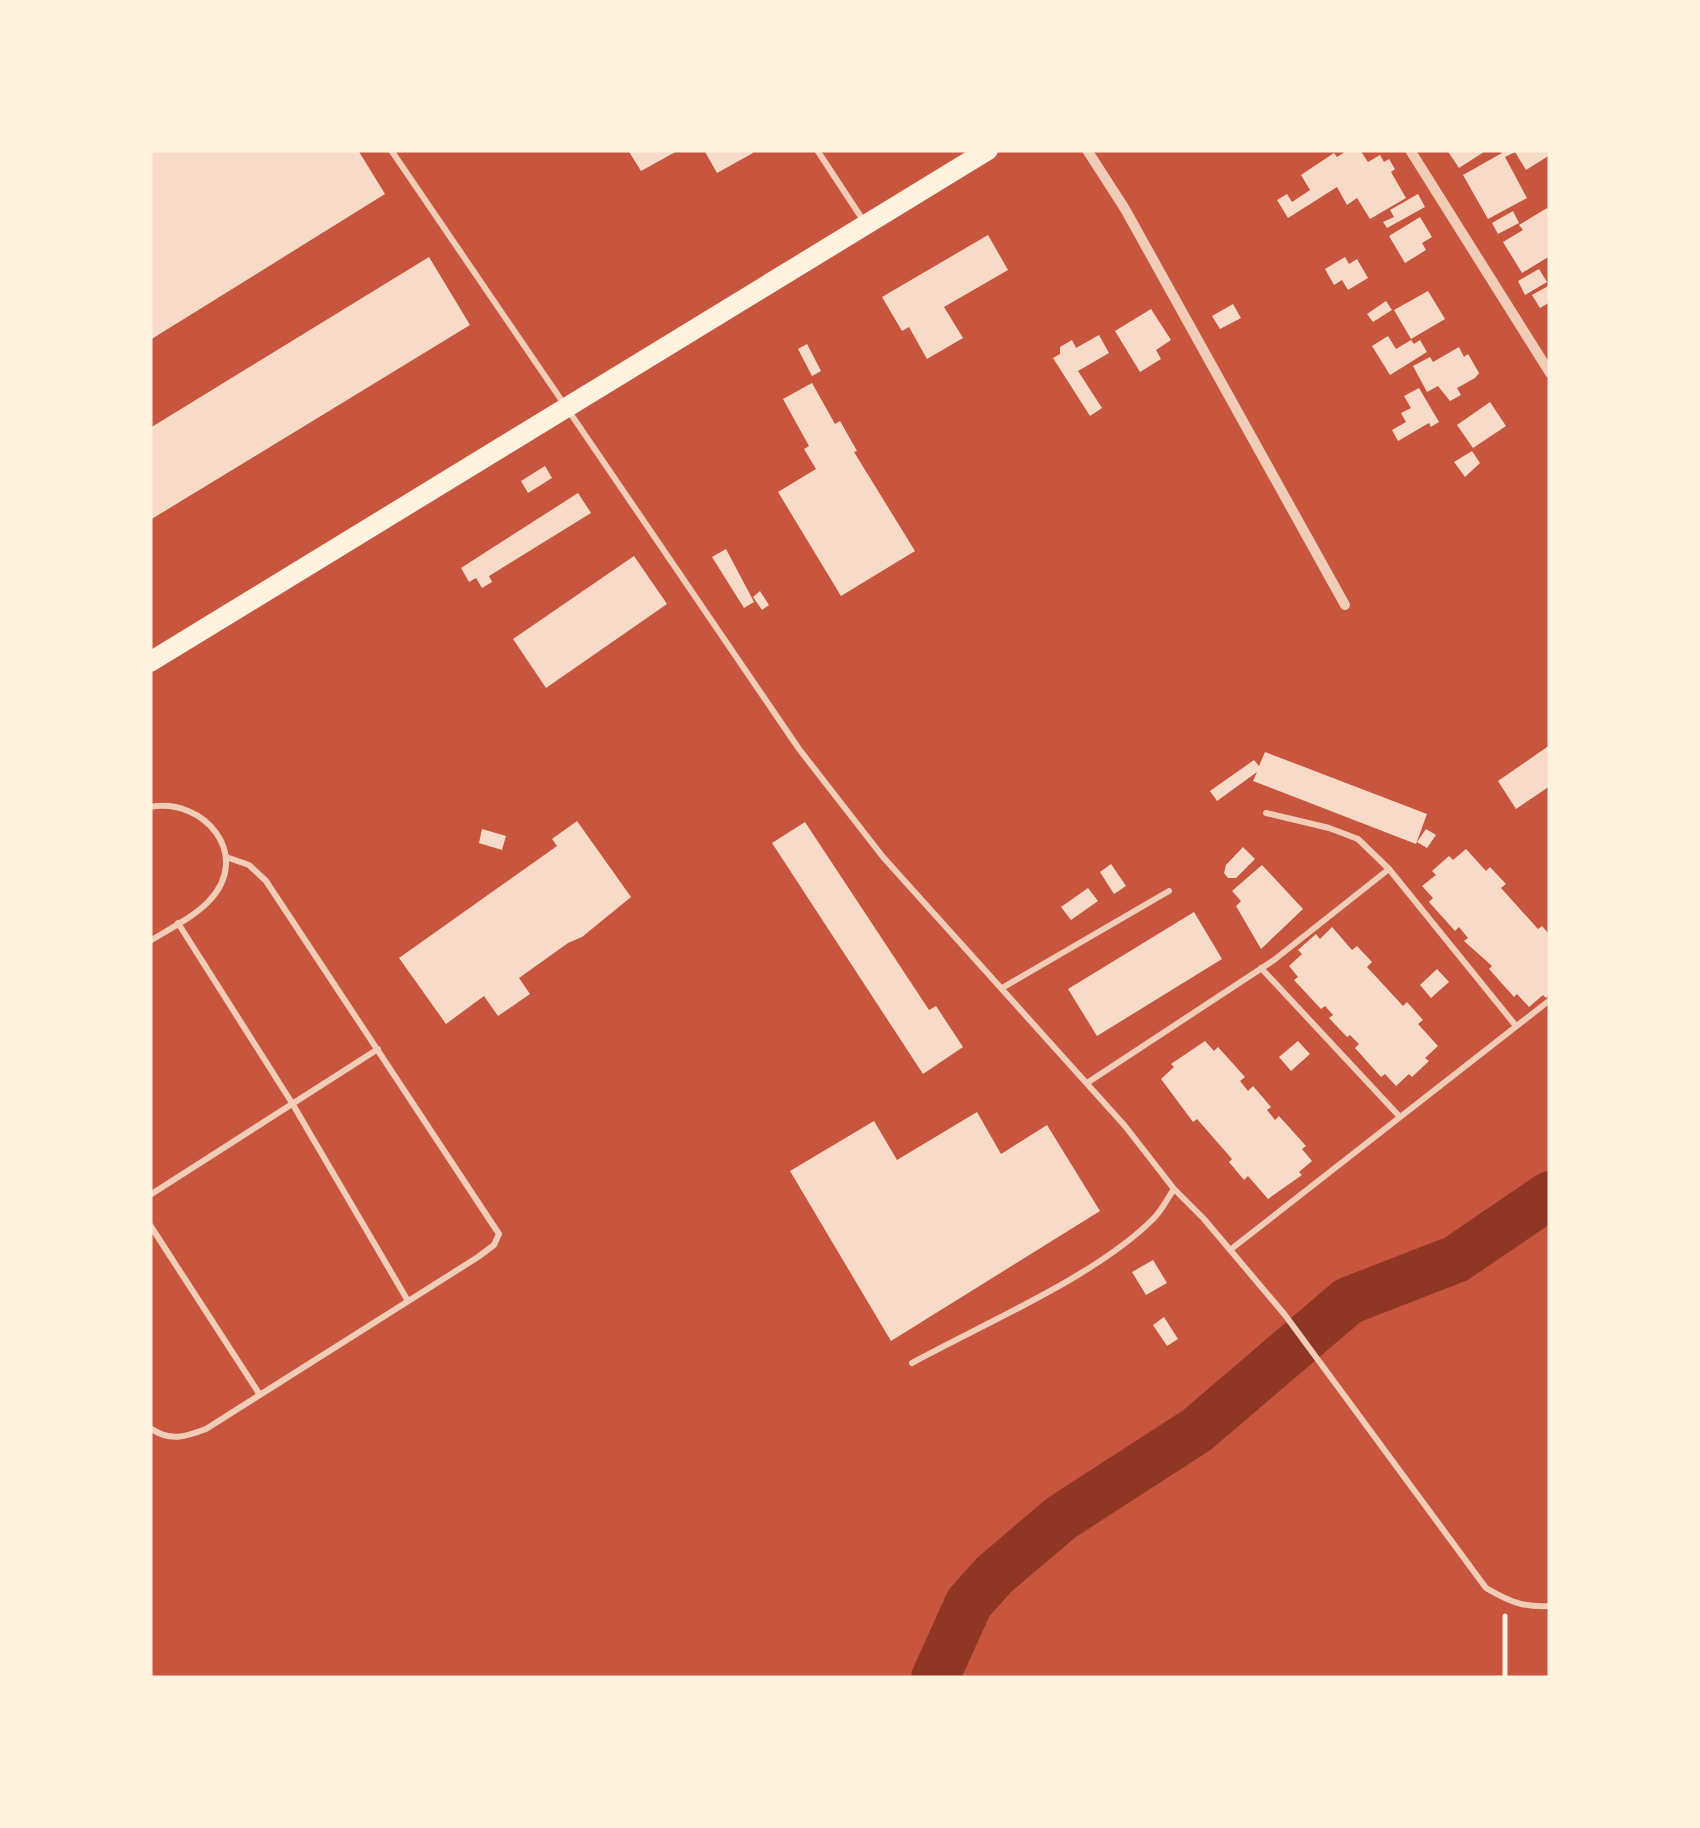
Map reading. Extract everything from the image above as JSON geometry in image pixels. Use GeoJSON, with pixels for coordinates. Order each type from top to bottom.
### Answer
{"type":"FeatureCollection","features":[{"type":"Feature","properties":{"kind":"main road"},"geometry":{"type":"LineString","coordinates":[[150,662],[988,150]]}},
{"type":"Feature","properties":{"kind":"street"},"geometry":{"type":"LineString","coordinates":[[1087,150],[1125,209],[1345,605]]}},
{"type":"Feature","properties":{"kind":"street"},"geometry":{"type":"LineString","coordinates":[[1410,150],[1550,372]]}},
{"type":"Feature","properties":{"kind":"lane"},"geometry":{"type":"LineString","coordinates":[[391,150],[799,748],[883,856],[1087,1083],[1285,1315],[1486,1588],[1507,1601],[1530,1607],[1550,1606]]}},
{"type":"Feature","properties":{"kind":"lane"},"geometry":{"type":"LineString","coordinates":[[817,150],[866,226]]}},
{"type":"Feature","properties":{"kind":"lane"},"geometry":{"type":"LineString","coordinates":[[150,806],[175,804],[203,817],[221,838],[226,856],[222,879],[210,900],[150,941]]}},
{"type":"Feature","properties":{"kind":"lane"},"geometry":{"type":"LineString","coordinates":[[1266,813],[1358,838],[1390,869],[1516,1026]]}},
{"type":"Feature","properties":{"kind":"lane"},"geometry":{"type":"LineString","coordinates":[[150,1428],[162,1436],[180,1439],[206,1429],[494,1245],[499,1234],[266,882],[249,865],[226,856]]}},
{"type":"Feature","properties":{"kind":"lane"},"geometry":{"type":"LineString","coordinates":[[1087,1083],[1262,968],[1390,869]]}},
{"type":"Feature","properties":{"kind":"lane"},"geometry":{"type":"LineString","coordinates":[[1002,988],[1170,890]]}},
{"type":"Feature","properties":{"kind":"lane"},"geometry":{"type":"LineString","coordinates":[[178,922],[292,1103],[408,1301]]}},
{"type":"Feature","properties":{"kind":"lane"},"geometry":{"type":"LineString","coordinates":[[1262,968],[1400,1117]]}},
{"type":"Feature","properties":{"kind":"lane"},"geometry":{"type":"LineString","coordinates":[[1230,1250],[1550,1000]]}},
{"type":"Feature","properties":{"kind":"lane"},"geometry":{"type":"LineString","coordinates":[[150,1195],[378,1049]]}},
{"type":"Feature","properties":{"kind":"lane"},"geometry":{"type":"LineString","coordinates":[[912,1362],[1070,1277],[1136,1236],[1156,1217],[1174,1189]]}},
{"type":"Feature","properties":{"kind":"lane"},"geometry":{"type":"LineString","coordinates":[[150,1225],[260,1395]]}},
{"type":"Feature","properties":{"kind":"path"},"geometry":{"type":"LineString","coordinates":[[1505,1678],[1503,1633],[1507,1601]]}},
{"type":"Feature","properties":{"kind":"building"},"geometry":{"type":"Polygon","coordinates":[[[150,150],[358,150],[385,194],[150,340],[150,150]]]}},
{"type":"Feature","properties":{"kind":"building"},"geometry":{"type":"Polygon","coordinates":[[[628,150],[679,150],[641,171],[628,150]]]}},
{"type":"Feature","properties":{"kind":"building"},"geometry":{"type":"Polygon","coordinates":[[[704,150],[751,150],[753,153],[717,173],[704,150]]]}},
{"type":"Feature","properties":{"kind":"building"},"geometry":{"type":"Polygon","coordinates":[[[1348,150],[1360,150],[1368,162],[1380,155],[1384,162],[1389,159],[1395,169],[1391,172],[1406,198],[1370,219],[1357,198],[1347,205],[1337,187],[1288,218],[1277,200],[1287,194],[1292,202],[1310,190],[1301,175],[1334,153],[1337,157],[1348,150]]]}},
{"type":"Feature","properties":{"kind":"building"},"geometry":{"type":"Polygon","coordinates":[[[1447,150],[1487,150],[1459,168],[1447,150]]]}},
{"type":"Feature","properties":{"kind":"building"},"geometry":{"type":"Polygon","coordinates":[[[1500,150],[1550,150],[1550,155],[1526,170],[1515,152],[1505,157],[1527,198],[1488,219],[1463,175],[1502,153],[1500,150]]]}},
{"type":"Feature","properties":{"kind":"building"},"geometry":{"type":"Polygon","coordinates":[[[1418,194],[1425,207],[1387,228],[1383,222],[1394,217],[1390,210],[1418,194]]]}},
{"type":"Feature","properties":{"kind":"building"},"geometry":{"type":"Polygon","coordinates":[[[1547,208],[1550,256],[1522,273],[1503,242],[1523,230],[1519,225],[1547,208]]]}},
{"type":"Feature","properties":{"kind":"building"},"geometry":{"type":"Polygon","coordinates":[[[1513,211],[1519,223],[1498,234],[1492,223],[1513,211]]]}},
{"type":"Feature","properties":{"kind":"building"},"geometry":{"type":"Polygon","coordinates":[[[1420,217],[1432,237],[1422,243],[1426,250],[1405,263],[1389,236],[1420,217]]]}},
{"type":"Feature","properties":{"kind":"building"},"geometry":{"type":"Polygon","coordinates":[[[988,235],[1008,270],[944,307],[963,338],[927,359],[909,327],[902,331],[882,297],[988,235]]]}},
{"type":"Feature","properties":{"kind":"building"},"geometry":{"type":"Polygon","coordinates":[[[429,257],[470,325],[150,520],[150,428],[429,257]]]}},
{"type":"Feature","properties":{"kind":"building"},"geometry":{"type":"Polygon","coordinates":[[[1345,257],[1349,264],[1357,259],[1368,278],[1348,290],[1342,280],[1334,285],[1325,269],[1345,257]]]}},
{"type":"Feature","properties":{"kind":"building"},"geometry":{"type":"Polygon","coordinates":[[[1539,269],[1547,282],[1525,295],[1518,281],[1539,269]]]}},
{"type":"Feature","properties":{"kind":"building"},"geometry":{"type":"Polygon","coordinates":[[[1550,285],[1550,302],[1540,308],[1532,295],[1550,285]]]}},
{"type":"Feature","properties":{"kind":"building"},"geometry":{"type":"Polygon","coordinates":[[[1428,291],[1445,319],[1411,339],[1394,310],[1428,291]]]}},
{"type":"Feature","properties":{"kind":"building"},"geometry":{"type":"Polygon","coordinates":[[[1386,301],[1392,310],[1373,322],[1367,314],[1386,301]]]}},
{"type":"Feature","properties":{"kind":"building"},"geometry":{"type":"Polygon","coordinates":[[[1233,304],[1241,318],[1220,329],[1212,316],[1233,304]]]}},
{"type":"Feature","properties":{"kind":"building"},"geometry":{"type":"Polygon","coordinates":[[[1151,309],[1171,340],[1156,350],[1161,359],[1140,372],[1115,331],[1151,309]]]}},
{"type":"Feature","properties":{"kind":"building"},"geometry":{"type":"Polygon","coordinates":[[[1099,335],[1109,353],[1078,371],[1102,408],[1090,416],[1053,358],[1060,354],[1060,347],[1072,340],[1076,348],[1099,335]]]}},
{"type":"Feature","properties":{"kind":"building"},"geometry":{"type":"Polygon","coordinates":[[[1388,336],[1396,349],[1411,340],[1414,344],[1420,340],[1427,352],[1390,375],[1372,346],[1388,336]]]}},
{"type":"Feature","properties":{"kind":"building"},"geometry":{"type":"Polygon","coordinates":[[[807,344],[821,371],[812,376],[798,349],[807,344]]]}},
{"type":"Feature","properties":{"kind":"building"},"geometry":{"type":"Polygon","coordinates":[[[1459,347],[1479,373],[1457,388],[1461,395],[1450,401],[1438,386],[1427,392],[1413,366],[1430,357],[1433,362],[1459,347]]]}},
{"type":"Feature","properties":{"kind":"building"},"geometry":{"type":"Polygon","coordinates":[[[812,383],[835,424],[840,421],[857,451],[854,452],[915,551],[841,596],[778,492],[816,469],[804,449],[809,446],[783,399],[812,383]]]}},
{"type":"Feature","properties":{"kind":"building"},"geometry":{"type":"Polygon","coordinates":[[[1419,388],[1439,422],[1431,427],[1429,423],[1398,441],[1392,430],[1406,422],[1401,413],[1411,408],[1404,396],[1419,388]]]}},
{"type":"Feature","properties":{"kind":"building"},"geometry":{"type":"Polygon","coordinates":[[[1490,402],[1506,426],[1473,448],[1457,425],[1490,402]]]}},
{"type":"Feature","properties":{"kind":"building"},"geometry":{"type":"Polygon","coordinates":[[[1472,451],[1480,463],[1465,477],[1454,462],[1472,451]]]}},
{"type":"Feature","properties":{"kind":"building"},"geometry":{"type":"Polygon","coordinates":[[[545,466],[552,478],[528,493],[521,481],[545,466]]]}},
{"type":"Feature","properties":{"kind":"building"},"geometry":{"type":"Polygon","coordinates":[[[578,493],[591,513],[489,576],[492,582],[482,588],[476,578],[469,582],[461,568],[578,493]]]}},
{"type":"Feature","properties":{"kind":"building"},"geometry":{"type":"Polygon","coordinates":[[[726,549],[754,602],[744,608],[712,557],[726,549]]]}},
{"type":"Feature","properties":{"kind":"building"},"geometry":{"type":"Polygon","coordinates":[[[634,556],[667,604],[546,688],[513,639],[634,556]]]}},
{"type":"Feature","properties":{"kind":"building"},"geometry":{"type":"Polygon","coordinates":[[[760,591],[769,605],[762,610],[753,597],[760,591]]]}},
{"type":"Feature","properties":{"kind":"building"},"geometry":{"type":"Polygon","coordinates":[[[1550,745],[1550,786],[1516,809],[1498,781],[1550,745]]]}},
{"type":"Feature","properties":{"kind":"building"},"geometry":{"type":"Polygon","coordinates":[[[1265,752],[1427,814],[1416,844],[1253,781],[1257,772],[1217,801],[1210,791],[1254,760],[1259,766],[1265,752]]]}},
{"type":"Feature","properties":{"kind":"building"},"geometry":{"type":"Polygon","coordinates":[[[577,821],[631,897],[582,937],[519,978],[530,994],[498,1016],[484,996],[446,1024],[399,958],[557,846],[552,839],[577,821]]]}},
{"type":"Feature","properties":{"kind":"building"},"geometry":{"type":"Polygon","coordinates":[[[805,822],[929,1010],[936,1006],[963,1047],[923,1074],[772,843],[805,822]]]}},
{"type":"Feature","properties":{"kind":"building"},"geometry":{"type":"Polygon","coordinates":[[[482,829],[506,836],[502,850],[479,843],[482,829]]]}},
{"type":"Feature","properties":{"kind":"building"},"geometry":{"type":"Polygon","coordinates":[[[1426,829],[1436,835],[1427,848],[1417,842],[1426,829]]]}},
{"type":"Feature","properties":{"kind":"building"},"geometry":{"type":"Polygon","coordinates":[[[1243,847],[1255,859],[1236,878],[1228,878],[1224,873],[1226,865],[1243,847]]]}},
{"type":"Feature","properties":{"kind":"building"},"geometry":{"type":"Polygon","coordinates":[[[1466,849],[1486,871],[1490,867],[1506,884],[1501,888],[1538,929],[1542,926],[1550,935],[1550,994],[1529,1007],[1517,994],[1514,997],[1489,969],[1492,966],[1464,941],[1468,938],[1459,927],[1455,931],[1429,902],[1433,898],[1422,886],[1436,875],[1432,871],[1449,856],[1453,860],[1466,849]]]}},
{"type":"Feature","properties":{"kind":"building"},"geometry":{"type":"Polygon","coordinates":[[[1111,864],[1126,886],[1114,894],[1100,872],[1111,864]]]}},
{"type":"Feature","properties":{"kind":"building"},"geometry":{"type":"Polygon","coordinates":[[[1262,865],[1303,909],[1261,949],[1236,906],[1241,901],[1232,891],[1262,865]]]}},
{"type":"Feature","properties":{"kind":"building"},"geometry":{"type":"Polygon","coordinates":[[[1088,888],[1098,901],[1071,920],[1061,907],[1088,888]]]}},
{"type":"Feature","properties":{"kind":"building"},"geometry":{"type":"Polygon","coordinates":[[[1194,912],[1222,959],[1097,1036],[1068,989],[1194,912]]]}},
{"type":"Feature","properties":{"kind":"building"},"geometry":{"type":"Polygon","coordinates":[[[1332,927],[1352,950],[1357,946],[1372,962],[1367,967],[1403,1006],[1407,1002],[1423,1020],[1418,1024],[1438,1046],[1425,1058],[1429,1061],[1396,1086],[1385,1074],[1381,1077],[1355,1048],[1359,1044],[1329,1018],[1333,1015],[1325,1006],[1321,1009],[1294,980],[1298,977],[1289,966],[1302,954],[1298,950],[1316,934],[1320,939],[1332,927]]]}},
{"type":"Feature","properties":{"kind":"building"},"geometry":{"type":"Polygon","coordinates":[[[1437,969],[1449,982],[1431,998],[1420,985],[1437,969]]]}},
{"type":"Feature","properties":{"kind":"building"},"geometry":{"type":"Polygon","coordinates":[[[1205,1041],[1214,1051],[1218,1047],[1245,1077],[1240,1081],[1248,1091],[1253,1086],[1271,1107],[1267,1110],[1275,1120],[1279,1116],[1306,1146],[1302,1149],[1312,1161],[1299,1172],[1302,1175],[1268,1199],[1248,1176],[1244,1180],[1229,1162],[1232,1159],[1197,1119],[1193,1122],[1161,1079],[1174,1067],[1171,1064],[1205,1041]]]}},
{"type":"Feature","properties":{"kind":"building"},"geometry":{"type":"Polygon","coordinates":[[[1298,1041],[1310,1054],[1291,1071],[1279,1057],[1298,1041]]]}},
{"type":"Feature","properties":{"kind":"building"},"geometry":{"type":"Polygon","coordinates":[[[977,1112],[1001,1154],[1047,1125],[1100,1211],[891,1341],[790,1171],[874,1121],[897,1160],[977,1112]]]}},
{"type":"Feature","properties":{"kind":"building"},"geometry":{"type":"Polygon","coordinates":[[[1153,1260],[1167,1283],[1146,1295],[1132,1272],[1153,1260]]]}},
{"type":"Feature","properties":{"kind":"building"},"geometry":{"type":"Polygon","coordinates":[[[1164,1317],[1178,1339],[1167,1346],[1153,1325],[1164,1317]]]}},
{"type":"Feature","properties":{"kind":"waterway"},"geometry":{"type":"LineString","coordinates":[[935,1678],[969,1603],[994,1575],[1061,1518],[1197,1430],[1348,1301],[1456,1259],[1550,1195]]}}]}
